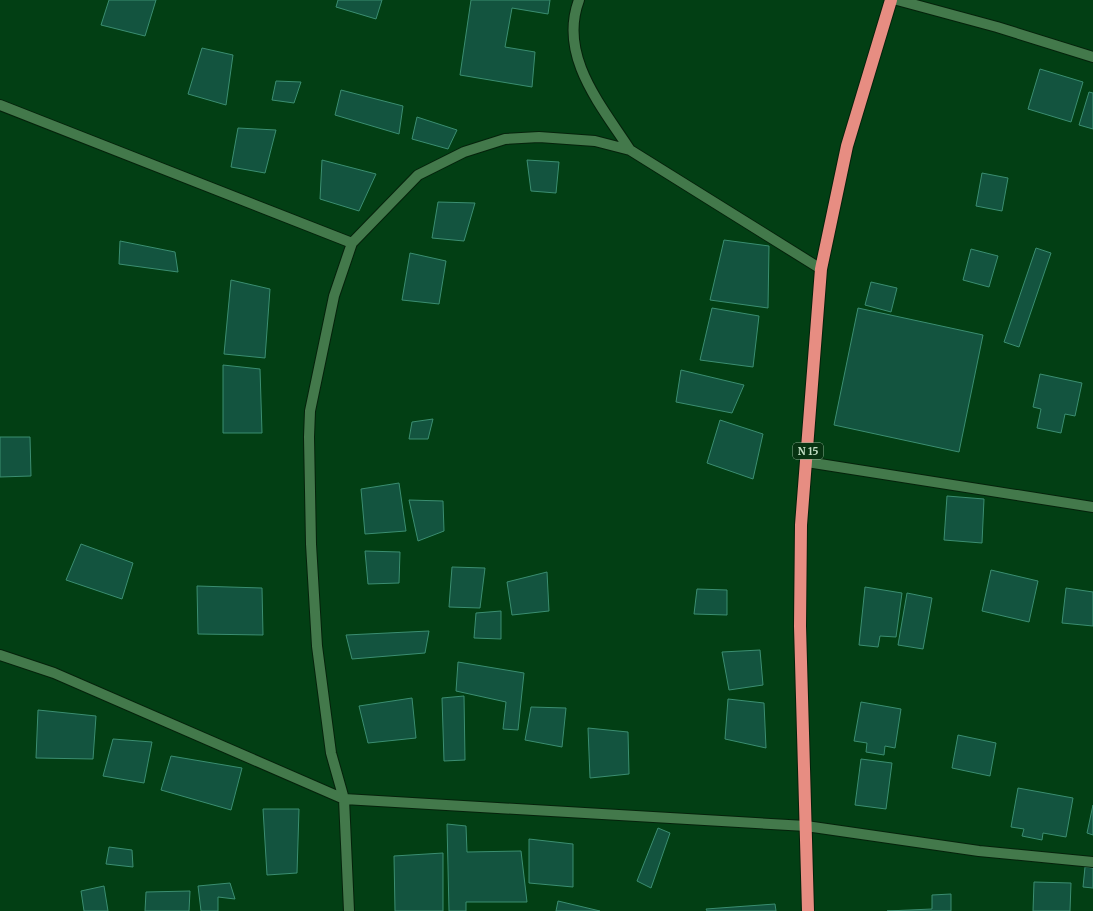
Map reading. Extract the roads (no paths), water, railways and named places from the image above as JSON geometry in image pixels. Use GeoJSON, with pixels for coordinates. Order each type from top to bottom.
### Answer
{"type":"FeatureCollection","features":[{"type":"Feature","properties":{"kind":"highway","name":"N 15"},"geometry":{"type":"LineString","coordinates":[[808,911],[800,626],[801,525],[807,462],[820,269],[847,146],[891,0]]}},
{"type":"Feature","properties":{"kind":"street"},"geometry":{"type":"LineString","coordinates":[[579,0],[574,13],[573,43],[586,80],[630,150]]}},
{"type":"Feature","properties":{"kind":"street"},"geometry":{"type":"LineString","coordinates":[[897,0],[997,27],[1093,57]]}},
{"type":"Feature","properties":{"kind":"street"},"geometry":{"type":"LineString","coordinates":[[0,105],[352,243]]}},
{"type":"Feature","properties":{"kind":"street"},"geometry":{"type":"LineString","coordinates":[[349,911],[344,799],[331,753],[317,646],[311,544],[309,436],[310,411],[334,296],[352,243],[418,176],[464,152],[505,139],[540,137],[595,140],[630,150],[820,269]]}},
{"type":"Feature","properties":{"kind":"street"},"geometry":{"type":"LineString","coordinates":[[807,462],[1093,507]]}},
{"type":"Feature","properties":{"kind":"street"},"geometry":{"type":"LineString","coordinates":[[0,656],[54,673],[344,799],[806,826],[979,850],[1093,862]]}}]}
